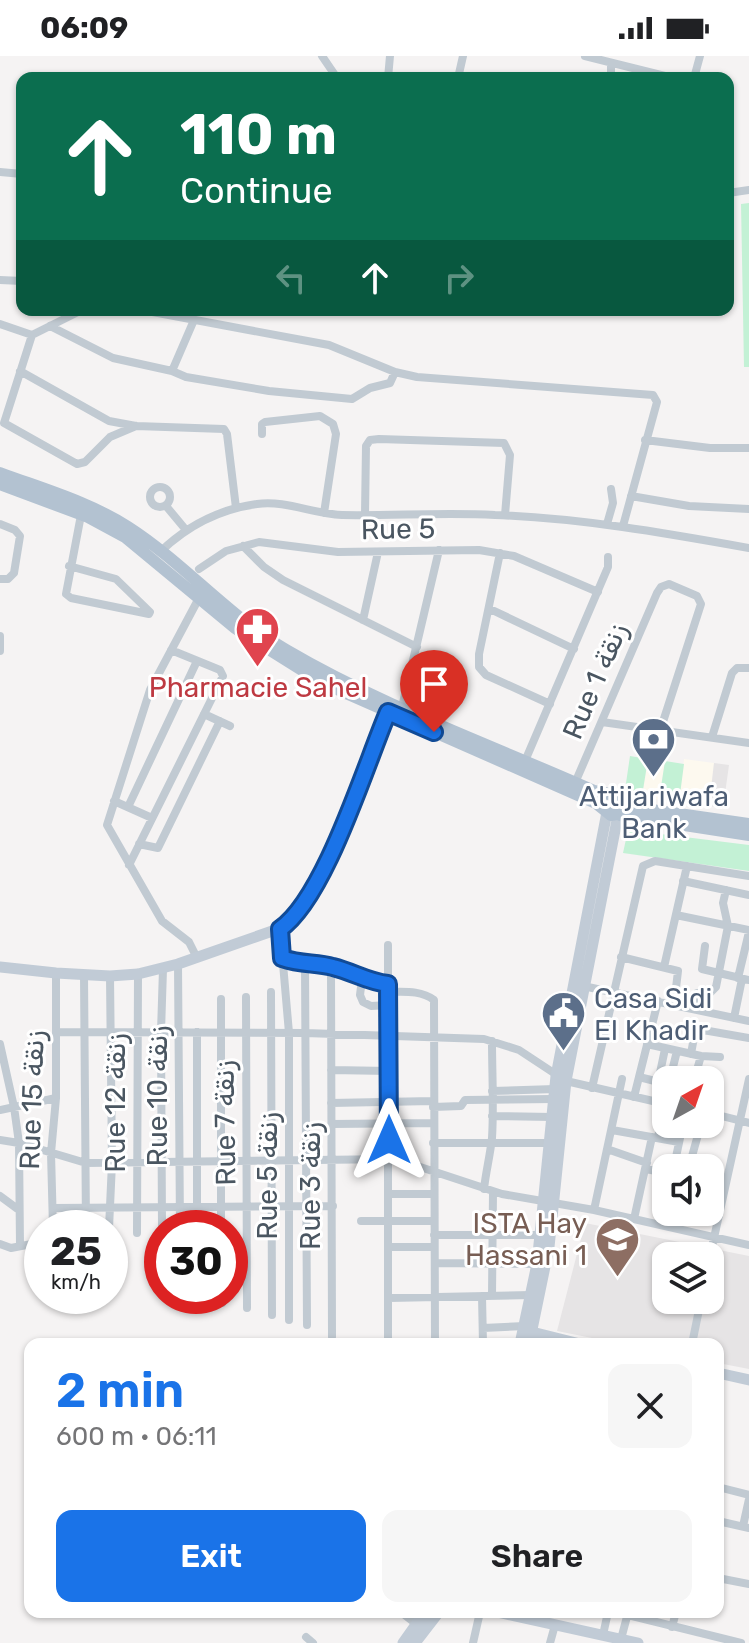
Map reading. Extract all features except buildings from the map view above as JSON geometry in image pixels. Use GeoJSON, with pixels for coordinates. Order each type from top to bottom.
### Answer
{"type":"FeatureCollection","features":[{"type":"Feature","properties":{"kind":"main road"},"geometry":{"type":"LineString","coordinates":[[0,473],[97,510],[130,528],[264,636],[338,679],[575,783],[633,805],[749,824]]}},
{"type":"Feature","properties":{"kind":"main road"},"geometry":{"type":"LineString","coordinates":[[0,484],[103,524],[137,546],[235,628],[321,682],[613,813],[749,835]]}},
{"type":"Feature","properties":{"kind":"main road"},"geometry":{"type":"LineString","coordinates":[[0,967],[84,975],[138,974],[163,969],[280,929],[303,905],[323,869],[388,712]]}},
{"type":"Feature","properties":{"kind":"main road"},"geometry":{"type":"LineString","coordinates":[[613,813],[625,808],[618,798]]}},
{"type":"Feature","properties":{"kind":"main road"},"geometry":{"type":"LineString","coordinates":[[528,1333],[540,1235],[549,1202],[554,1094],[561,1079],[583,986],[613,813],[606,802],[618,798]]}},
{"type":"Feature","properties":{"kind":"main road"},"geometry":{"type":"LineString","coordinates":[[528,1333],[542,1292],[561,1079],[613,813]]}},
{"type":"Feature","properties":{"kind":"main road"},"geometry":{"type":"LineString","coordinates":[[528,1333],[552,1338]]}},
{"type":"Feature","properties":{"kind":"main road"},"geometry":{"type":"LineString","coordinates":[[724,1374],[749,1380]]}},
{"type":"Feature","properties":{"kind":"main road"},"geometry":{"type":"LineString","coordinates":[[415,1643],[424,1618]]}},
{"type":"Feature","properties":{"kind":"main road"},"geometry":{"type":"LineString","coordinates":[[403,1643],[432,1618]]}},
{"type":"Feature","properties":{"kind":"main road"},"geometry":{"type":"LineString","coordinates":[[524,1618],[638,1643]]}},
{"type":"Feature","properties":{"kind":"street"},"geometry":{"type":"LineString","coordinates":[[585,56],[648,72]]}},
{"type":"Feature","properties":{"kind":"street"},"geometry":{"type":"LineString","coordinates":[[611,63],[611,72]]}},
{"type":"Feature","properties":{"kind":"street"},"geometry":{"type":"LineString","coordinates":[[70,316],[32,335],[4,419],[5,425],[77,464],[85,462],[110,437],[136,426]]}},
{"type":"Feature","properties":{"kind":"street"},"geometry":{"type":"LineString","coordinates":[[173,316],[329,345],[395,372],[427,378],[656,397],[623,526]]}},
{"type":"Feature","properties":{"kind":"street"},"geometry":{"type":"LineString","coordinates":[[172,371],[194,320]]}},
{"type":"Feature","properties":{"kind":"street"},"geometry":{"type":"LineString","coordinates":[[0,324],[32,335]]}},
{"type":"Feature","properties":{"kind":"street"},"geometry":{"type":"LineString","coordinates":[[50,326],[113,358],[186,377],[269,391],[347,400],[360,397],[370,388],[388,384],[395,372]]}},
{"type":"Feature","properties":{"kind":"street"},"geometry":{"type":"LineString","coordinates":[[20,371],[109,421],[136,426],[226,431],[236,508]]}},
{"type":"Feature","properties":{"kind":"street"},"geometry":{"type":"LineString","coordinates":[[262,434],[262,424],[265,422],[320,416],[333,424],[336,434],[324,513]]}},
{"type":"Feature","properties":{"kind":"street"},"geometry":{"type":"LineString","coordinates":[[109,421],[110,437]]}},
{"type":"Feature","properties":{"kind":"street"},"geometry":{"type":"LineString","coordinates":[[365,514],[366,446],[369,441],[379,439],[504,443],[510,453],[505,515]]}},
{"type":"Feature","properties":{"kind":"street"},"geometry":{"type":"LineString","coordinates":[[645,440],[710,448],[749,448]]}},
{"type":"Feature","properties":{"kind":"street"},"geometry":{"type":"LineString","coordinates":[[607,524],[613,503],[611,489]]}},
{"type":"Feature","properties":{"kind":"street"},"geometry":{"type":"LineString","coordinates":[[631,496],[689,506],[749,509]]}},
{"type":"Feature","properties":{"kind":"street"},"geometry":{"type":"LineString","coordinates":[[160,552],[205,519],[236,508],[271,503],[324,513],[505,515],[607,524],[749,548]]}},
{"type":"Feature","properties":{"kind":"street"},"geometry":{"type":"LineString","coordinates":[[166,506],[186,530]]}},
{"type":"Feature","properties":{"kind":"street"},"geometry":{"type":"LineString","coordinates":[[69,566],[116,579],[149,614],[68,597],[65,589],[69,566],[81,515]]}},
{"type":"Feature","properties":{"kind":"street"},"geometry":{"type":"LineString","coordinates":[[0,524],[15,530],[20,536],[13,576],[0,579]]}},
{"type":"Feature","properties":{"kind":"street","name":"Rue 5"},"geometry":{"type":"LineString","coordinates":[[199,569],[219,554],[267,542],[322,551],[479,550],[519,557],[598,592]]}},
{"type":"Feature","properties":{"kind":"street"},"geometry":{"type":"LineString","coordinates":[[243,546],[264,567],[283,580],[417,647]]}},
{"type":"Feature","properties":{"kind":"street"},"geometry":{"type":"LineString","coordinates":[[402,707],[439,550]]}},
{"type":"Feature","properties":{"kind":"street"},"geometry":{"type":"LineString","coordinates":[[363,620],[378,552]]}},
{"type":"Feature","properties":{"kind":"street"},"geometry":{"type":"LineString","coordinates":[[500,553],[478,662],[482,671],[550,704]]}},
{"type":"Feature","properties":{"kind":"street"},"geometry":{"type":"LineString","coordinates":[[525,761],[598,592],[608,567],[608,557]]}},
{"type":"Feature","properties":{"kind":"street","name":"Rue 1 زنقة"},"geometry":{"type":"LineString","coordinates":[[575,783],[655,597],[661,587],[669,584],[700,598],[701,609],[660,731]]}},
{"type":"Feature","properties":{"kind":"street"},"geometry":{"type":"LineString","coordinates":[[197,958],[189,942],[162,921],[107,829],[148,693],[199,598]]}},
{"type":"Feature","properties":{"kind":"street"},"geometry":{"type":"LineString","coordinates":[[490,609],[574,649]]}},
{"type":"Feature","properties":{"kind":"street"},"geometry":{"type":"LineString","coordinates":[[0,636],[0,651]]}},
{"type":"Feature","properties":{"kind":"street"},"geometry":{"type":"LineString","coordinates":[[129,865],[223,672],[171,650]]}},
{"type":"Feature","properties":{"kind":"street"},"geometry":{"type":"LineString","coordinates":[[128,807],[197,661]]}},
{"type":"Feature","properties":{"kind":"street"},"geometry":{"type":"LineString","coordinates":[[712,737],[730,679],[737,668],[749,668]]}},
{"type":"Feature","properties":{"kind":"street"},"geometry":{"type":"LineString","coordinates":[[204,714],[230,726]]}},
{"type":"Feature","properties":{"kind":"street"},"geometry":{"type":"LineString","coordinates":[[139,844],[158,848],[220,721]]}},
{"type":"Feature","properties":{"kind":"street"},"geometry":{"type":"LineString","coordinates":[[602,722],[749,743]]}},
{"type":"Feature","properties":{"kind":"street"},"geometry":{"type":"LineString","coordinates":[[114,801],[152,818]]}},
{"type":"Feature","properties":{"kind":"street"},"geometry":{"type":"LineString","coordinates":[[592,1088],[643,866],[655,861],[749,876]]}},
{"type":"Feature","properties":{"kind":"street"},"geometry":{"type":"LineString","coordinates":[[664,967],[687,866]]}},
{"type":"Feature","properties":{"kind":"street"},"geometry":{"type":"LineString","coordinates":[[683,881],[749,895]]}},
{"type":"Feature","properties":{"kind":"street"},"geometry":{"type":"LineString","coordinates":[[692,1008],[697,993],[710,993],[714,989],[728,926],[724,907],[726,890]]}},
{"type":"Feature","properties":{"kind":"street"},"geometry":{"type":"LineString","coordinates":[[676,915],[749,931],[734,1018]]}},
{"type":"Feature","properties":{"kind":"street","name":"Rue 5 زنقة"},"geometry":{"type":"LineString","coordinates":[[280,929],[289,1033],[289,1320]]}},
{"type":"Feature","properties":{"kind":"street"},"geometry":{"type":"LineString","coordinates":[[388,945],[388,1338]]}},
{"type":"Feature","properties":{"kind":"street"},"geometry":{"type":"LineString","coordinates":[[705,946],[701,968],[743,979]]}},
{"type":"Feature","properties":{"kind":"street"},"geometry":{"type":"LineString","coordinates":[[621,957],[679,973],[674,1005]]}},
{"type":"Feature","properties":{"kind":"street"},"geometry":{"type":"LineString","coordinates":[[282,958],[305,965],[331,966],[388,988],[431,996],[434,1000],[435,1338]]}},
{"type":"Feature","properties":{"kind":"street","name":"Rue 10 زنقة"},"geometry":{"type":"LineString","coordinates":[[178,964],[179,1210]]}},
{"type":"Feature","properties":{"kind":"street"},"geometry":{"type":"LineString","coordinates":[[305,965],[307,1325]]}},
{"type":"Feature","properties":{"kind":"street","name":"Rue 3 زنقة"},"geometry":{"type":"LineString","coordinates":[[331,966],[332,1337]]}},
{"type":"Feature","properties":{"kind":"street"},"geometry":{"type":"LineString","coordinates":[[162,1207],[163,969]]}},
{"type":"Feature","properties":{"kind":"street","name":"Rue 15 زنقة"},"geometry":{"type":"LineString","coordinates":[[53,1208],[51,1153],[56,1098],[56,973]]}},
{"type":"Feature","properties":{"kind":"street","name":"Rue 12 زنقة"},"geometry":{"type":"LineString","coordinates":[[137,1233],[138,974]]}},
{"type":"Feature","properties":{"kind":"street"},"geometry":{"type":"LineString","coordinates":[[84,975],[86,1207]]}},
{"type":"Feature","properties":{"kind":"street"},"geometry":{"type":"LineString","coordinates":[[110,976],[111,1210]]}},
{"type":"Feature","properties":{"kind":"street"},"geometry":{"type":"LineString","coordinates":[[362,979],[360,995],[363,1002],[371,1006],[389,1005]]}},
{"type":"Feature","properties":{"kind":"street"},"geometry":{"type":"LineString","coordinates":[[583,986],[734,1018],[748,1020],[749,1010]]}},
{"type":"Feature","properties":{"kind":"street"},"geometry":{"type":"LineString","coordinates":[[271,992],[272,1315]]}},
{"type":"Feature","properties":{"kind":"street","name":"Rue 7 زنقة"},"geometry":{"type":"LineString","coordinates":[[246,997],[248,1210]]}},
{"type":"Feature","properties":{"kind":"street"},"geometry":{"type":"LineString","coordinates":[[221,999],[221,1210]]}},
{"type":"Feature","properties":{"kind":"street"},"geometry":{"type":"LineString","coordinates":[[634,1097],[658,1001]]}},
{"type":"Feature","properties":{"kind":"street"},"geometry":{"type":"LineString","coordinates":[[695,1066],[694,1037],[703,1030],[749,1038]]}},
{"type":"Feature","properties":{"kind":"street"},"geometry":{"type":"LineString","coordinates":[[56,1032],[330,1033],[492,1041],[519,1050],[561,1079],[652,1100]]}},
{"type":"Feature","properties":{"kind":"street"},"geometry":{"type":"LineString","coordinates":[[197,1032],[197,1210]]}},
{"type":"Feature","properties":{"kind":"street"},"geometry":{"type":"LineString","coordinates":[[483,1338],[492,1263],[489,1190],[492,1041]]}},
{"type":"Feature","properties":{"kind":"street"},"geometry":{"type":"LineString","coordinates":[[0,1044],[19,1143],[20,1246]]}},
{"type":"Feature","properties":{"kind":"street"},"geometry":{"type":"LineString","coordinates":[[647,1044],[720,1057]]}},
{"type":"Feature","properties":{"kind":"street"},"geometry":{"type":"LineString","coordinates":[[662,1066],[665,1049]]}},
{"type":"Feature","properties":{"kind":"street"},"geometry":{"type":"LineString","coordinates":[[673,1066],[677,1051]]}},
{"type":"Feature","properties":{"kind":"street"},"geometry":{"type":"LineString","coordinates":[[331,1070],[389,1071]]}},
{"type":"Feature","properties":{"kind":"street"},"geometry":{"type":"LineString","coordinates":[[639,1077],[652,1080]]}},
{"type":"Feature","properties":{"kind":"street"},"geometry":{"type":"LineString","coordinates":[[594,1210],[622,1079]]}},
{"type":"Feature","properties":{"kind":"street"},"geometry":{"type":"LineString","coordinates":[[712,1242],[744,1122],[749,1079]]}},
{"type":"Feature","properties":{"kind":"street"},"geometry":{"type":"LineString","coordinates":[[492,1091],[554,1094]]}},
{"type":"Feature","properties":{"kind":"street"},"geometry":{"type":"LineString","coordinates":[[331,1103],[461,1106],[465,1100],[492,1101],[554,1094]]}},
{"type":"Feature","properties":{"kind":"street"},"geometry":{"type":"LineString","coordinates":[[0,1110],[56,1098]]}},
{"type":"Feature","properties":{"kind":"street"},"geometry":{"type":"LineString","coordinates":[[492,1116],[552,1117]]}},
{"type":"Feature","properties":{"kind":"street"},"geometry":{"type":"LineString","coordinates":[[724,1117],[744,1122]]}},
{"type":"Feature","properties":{"kind":"street"},"geometry":{"type":"LineString","coordinates":[[332,1124],[433,1123]]}},
{"type":"Feature","properties":{"kind":"street"},"geometry":{"type":"LineString","coordinates":[[612,1130],[652,1137]]}},
{"type":"Feature","properties":{"kind":"street"},"geometry":{"type":"LineString","coordinates":[[634,1219],[655,1138],[679,1142]]}},
{"type":"Feature","properties":{"kind":"street"},"geometry":{"type":"LineString","coordinates":[[678,1154],[680,1138]]}},
{"type":"Feature","properties":{"kind":"street"},"geometry":{"type":"LineString","coordinates":[[162,1142],[179,1142]]}},
{"type":"Feature","properties":{"kind":"street"},"geometry":{"type":"LineString","coordinates":[[2,1143],[19,1143],[86,1163],[405,1160],[489,1190],[749,1245]]}},
{"type":"Feature","properties":{"kind":"street"},"geometry":{"type":"LineString","coordinates":[[433,1143],[550,1143]]}},
{"type":"Feature","properties":{"kind":"street"},"geometry":{"type":"LineString","coordinates":[[607,1149],[652,1168]]}},
{"type":"Feature","properties":{"kind":"street"},"geometry":{"type":"LineString","coordinates":[[389,1194],[434,1194]]}},
{"type":"Feature","properties":{"kind":"street"},"geometry":{"type":"LineString","coordinates":[[0,1196],[19,1210]]}},
{"type":"Feature","properties":{"kind":"street"},"geometry":{"type":"LineString","coordinates":[[53,1208],[333,1206]]}},
{"type":"Feature","properties":{"kind":"street"},"geometry":{"type":"LineString","coordinates":[[361,1221],[434,1221]]}},
{"type":"Feature","properties":{"kind":"street"},"geometry":{"type":"LineString","coordinates":[[434,1235],[540,1235]]}},
{"type":"Feature","properties":{"kind":"street"},"geometry":{"type":"LineString","coordinates":[[0,1244],[6,1247],[24,1245]]}},
{"type":"Feature","properties":{"kind":"street"},"geometry":{"type":"LineString","coordinates":[[389,1247],[434,1247]]}},
{"type":"Feature","properties":{"kind":"street"},"geometry":{"type":"LineString","coordinates":[[435,1263],[537,1264]]}},
{"type":"Feature","properties":{"kind":"street"},"geometry":{"type":"LineString","coordinates":[[389,1298],[531,1295]]}},
{"type":"Feature","properties":{"kind":"street"},"geometry":{"type":"LineString","coordinates":[[693,1338],[698,1314]]}},
{"type":"Feature","properties":{"kind":"street"},"geometry":{"type":"LineString","coordinates":[[483,1328],[528,1333]]}},
{"type":"Feature","properties":{"kind":"street"},"geometry":{"type":"LineString","coordinates":[[724,1489],[749,1497],[746,1527],[724,1522]]}},
{"type":"Feature","properties":{"kind":"street"},"geometry":{"type":"LineString","coordinates":[[724,1579],[749,1584]]}},
{"type":"Feature","properties":{"kind":"street"},"geometry":{"type":"LineString","coordinates":[[408,1618],[421,1628]]}},
{"type":"Feature","properties":{"kind":"street"},"geometry":{"type":"LineString","coordinates":[[473,1643],[479,1618]]}},
{"type":"Feature","properties":{"kind":"street"},"geometry":{"type":"LineString","coordinates":[[603,1635],[607,1618]]}},
{"type":"Feature","properties":{"kind":"street"},"geometry":{"type":"LineString","coordinates":[[621,1639],[627,1618]]}},
{"type":"Feature","properties":{"kind":"street"},"geometry":{"type":"LineString","coordinates":[[642,1618],[741,1643]]}},
{"type":"Feature","properties":{"kind":"street"},"geometry":{"type":"LineString","coordinates":[[672,1627],[674,1618]]}},
{"type":"Feature","properties":{"kind":"street"},"geometry":{"type":"LineString","coordinates":[[550,1643],[555,1625]]}},
{"type":"Feature","properties":{"kind":"shaded area"},"geometry":{"type":"Polygon","coordinates":[[[648,759],[665,761],[659,800],[642,796],[648,759]]]}},
{"type":"Feature","properties":{"kind":"shaded area"},"geometry":{"type":"Polygon","coordinates":[[[684,759],[714,763],[709,806],[679,802],[684,759]]]}},
{"type":"Feature","properties":{"kind":"shaded area"},"geometry":{"type":"Polygon","coordinates":[[[714,763],[729,765],[723,808],[709,806],[714,763]]]}},
{"type":"Feature","properties":{"kind":"shaded area","name":"ISTA Hay Hassani 1"},"geometry":{"type":"Polygon","coordinates":[[[585,1223],[679,1242],[652,1242],[652,1314],[724,1314],[724,1251],[749,1256],[749,1369],[724,1364],[724,1338],[592,1338],[557,1331],[585,1223]]]}},
{"type":"Feature","properties":{"kind":"green space"},"geometry":{"type":"Polygon","coordinates":[[[749,203],[749,367],[744,367],[741,204],[749,203]]]}},
{"type":"Feature","properties":{"kind":"green space"},"geometry":{"type":"Polygon","coordinates":[[[630,756],[648,759],[642,796],[625,790],[630,756]]]}},
{"type":"Feature","properties":{"kind":"green space"},"geometry":{"type":"Polygon","coordinates":[[[665,761],[684,764],[679,802],[659,800],[665,761]]]}},
{"type":"Feature","properties":{"kind":"green space"},"geometry":{"type":"Polygon","coordinates":[[[628,830],[749,845],[749,871],[623,853],[628,830]]]}},
{"type":"Feature","properties":{"kind":"place","name":"Pharmacie Sahel"},"geometry":{"type":"Point","coordinates":[258,669]}},
{"type":"Feature","properties":{"kind":"place","name":"Attijariwafa Bank"},"geometry":{"type":"Point","coordinates":[654,778]}},
{"type":"Feature","properties":{"kind":"place","name":"Casa Sidi El Khadir"},"geometry":{"type":"Point","coordinates":[563,1053]}},
{"type":"Feature","properties":{"kind":"place","name":"ISTA Hay Hassani 1"},"geometry":{"type":"Point","coordinates":[618,1278]}},
{"type":"Feature","properties":{"kind":"route"},"geometry":{"type":"LineString","coordinates":[[389,1140],[388,984],[362,979],[331,966],[305,965],[282,958],[280,929],[303,905],[323,869],[388,712],[434,732]]}}]}
